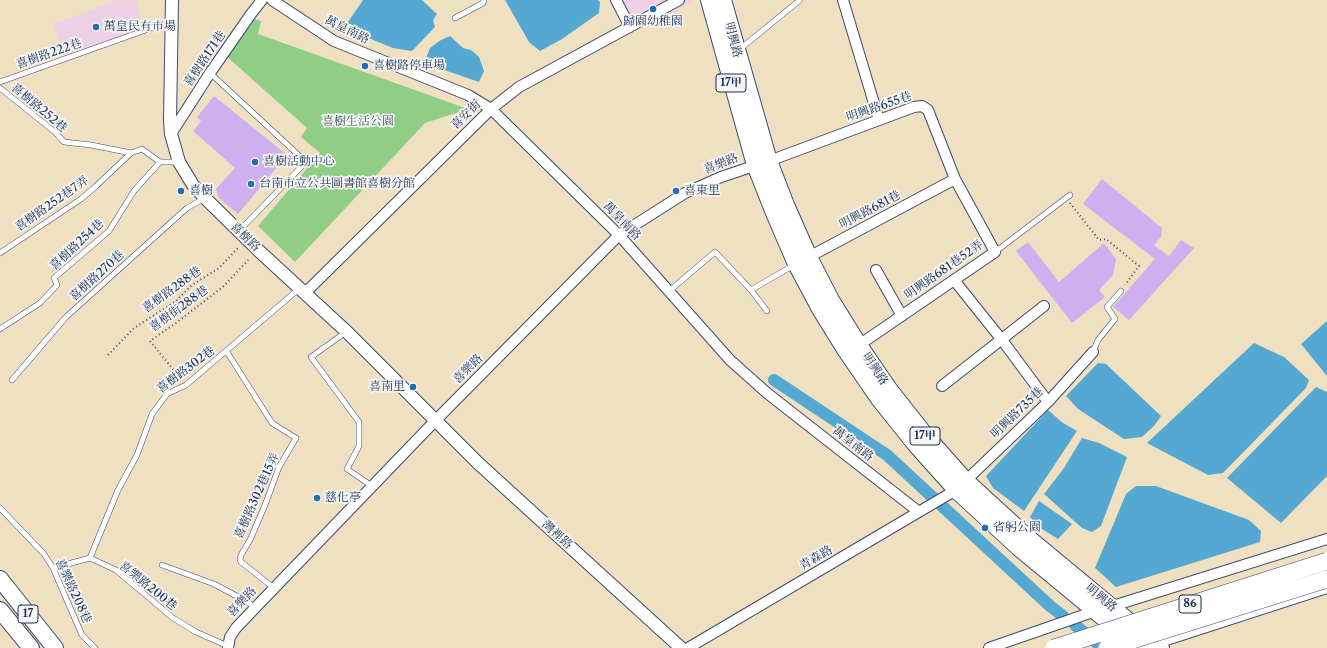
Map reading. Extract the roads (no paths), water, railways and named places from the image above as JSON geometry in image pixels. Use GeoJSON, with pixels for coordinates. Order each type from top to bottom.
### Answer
{"type":"FeatureCollection","features":[{"type":"Feature","properties":{"kind":"highway","name":"86"},"geometry":{"type":"LineString","coordinates":[[1054,648],[1327,561]]}},
{"type":"Feature","properties":{"kind":"highway","name":"86"},"geometry":{"type":"LineString","coordinates":[[1107,648],[1327,579]]}},
{"type":"Feature","properties":{"kind":"main road","name":"明興路"},"geometry":{"type":"LineString","coordinates":[[709,0],[741,117],[762,163]]}},
{"type":"Feature","properties":{"kind":"main road","name":"明興路"},"geometry":{"type":"LineString","coordinates":[[723,0],[737,52],[774,213],[803,260],[889,389],[926,436],[959,488],[1026,536],[1112,607],[1150,647]]}},
{"type":"Feature","properties":{"kind":"main road","name":"明興路"},"geometry":{"type":"LineString","coordinates":[[803,260],[820,308],[846,351],[878,398],[915,444],[1019,548],[1096,612],[1150,647]]}},
{"type":"Feature","properties":{"kind":"main road","name":"17"},"geometry":{"type":"LineString","coordinates":[[0,579],[55,648]]}},
{"type":"Feature","properties":{"kind":"main road","name":"17"},"geometry":{"type":"LineString","coordinates":[[0,610],[31,648]]}},
{"type":"Feature","properties":{"kind":"street","name":"喜樹路"},"geometry":{"type":"LineString","coordinates":[[172,0],[169,109],[171,134],[179,162],[193,185],[242,235],[347,332],[435,421]]}},
{"type":"Feature","properties":{"kind":"street","name":"喜樹路171巷"},"geometry":{"type":"LineString","coordinates":[[171,134],[210,73],[262,0]]}},
{"type":"Feature","properties":{"kind":"street","name":"萬皇南路"},"geometry":{"type":"LineString","coordinates":[[272,0],[334,41],[468,95],[491,109],[619,235],[668,292],[730,360],[767,393],[919,512]]}},
{"type":"Feature","properties":{"kind":"street"},"geometry":{"type":"LineString","coordinates":[[616,0],[630,27]]}},
{"type":"Feature","properties":{"kind":"street","name":"喜安街"},"geometry":{"type":"LineString","coordinates":[[303,291],[491,109],[519,87],[679,0]]}},
{"type":"Feature","properties":{"kind":"street"},"geometry":{"type":"LineString","coordinates":[[843,0],[879,120]]}},
{"type":"Feature","properties":{"kind":"street","name":"明興路655巷"},"geometry":{"type":"LineString","coordinates":[[762,163],[914,107],[922,106],[928,110],[955,179]]}},
{"type":"Feature","properties":{"kind":"street","name":"喜樂路"},"geometry":{"type":"LineString","coordinates":[[228,647],[230,637],[236,628],[435,421],[619,235],[685,193],[721,177],[762,163]]}},
{"type":"Feature","properties":{"kind":"street","name":"明興路681巷52弄"},"geometry":{"type":"LineString","coordinates":[[859,344],[995,252],[955,179]]}},
{"type":"Feature","properties":{"kind":"street","name":"明興路681巷"},"geometry":{"type":"LineString","coordinates":[[803,260],[955,179]]}},
{"type":"Feature","properties":{"kind":"street","name":"明興路681巷52弄"},"geometry":{"type":"LineString","coordinates":[[876,270],[902,316]]}},
{"type":"Feature","properties":{"kind":"street"},"geometry":{"type":"LineString","coordinates":[[954,280],[1002,340],[1048,402]]}},
{"type":"Feature","properties":{"kind":"street"},"geometry":{"type":"LineString","coordinates":[[942,386],[1044,306]]}},
{"type":"Feature","properties":{"kind":"street","name":"明興路735巷"},"geometry":{"type":"LineString","coordinates":[[959,488],[1048,402],[1093,352]]}},
{"type":"Feature","properties":{"kind":"street","name":"灣裡路"},"geometry":{"type":"LineString","coordinates":[[435,421],[483,468],[681,648]]}},
{"type":"Feature","properties":{"kind":"street","name":"青森路"},"geometry":{"type":"LineString","coordinates":[[688,648],[959,488]]}},
{"type":"Feature","properties":{"kind":"street"},"geometry":{"type":"LineString","coordinates":[[989,648],[1096,612],[1327,539]]}},
{"type":"Feature","properties":{"kind":"street"},"geometry":{"type":"LineString","coordinates":[[1150,647],[1327,588]]}},
{"type":"Feature","properties":{"kind":"lane"},"geometry":{"type":"LineString","coordinates":[[455,18],[483,3],[484,0]]}},
{"type":"Feature","properties":{"kind":"lane"},"geometry":{"type":"LineString","coordinates":[[737,52],[800,0]]}},
{"type":"Feature","properties":{"kind":"lane","name":"喜樹路222巷"},"geometry":{"type":"LineString","coordinates":[[0,82],[172,20]]}},
{"type":"Feature","properties":{"kind":"lane"},"geometry":{"type":"LineString","coordinates":[[210,73],[306,162],[242,235]]}},
{"type":"Feature","properties":{"kind":"lane","name":"喜樹路252巷"},"geometry":{"type":"LineString","coordinates":[[0,88],[55,132],[64,142],[91,145],[131,153],[142,149],[160,162]]}},
{"type":"Feature","properties":{"kind":"lane","name":"喜樹路252巷7弄"},"geometry":{"type":"LineString","coordinates":[[0,253],[81,199],[131,153]]}},
{"type":"Feature","properties":{"kind":"lane"},"geometry":{"type":"LineString","coordinates":[[160,162],[179,162]]}},
{"type":"Feature","properties":{"kind":"lane","name":"喜樹路254巷"},"geometry":{"type":"LineString","coordinates":[[0,329],[40,303],[57,285],[54,278],[109,231],[134,191],[160,162]]}},
{"type":"Feature","properties":{"kind":"lane"},"geometry":{"type":"LineString","coordinates":[[995,252],[1068,196]]}},
{"type":"Feature","properties":{"kind":"lane","name":"喜樹路270巷"},"geometry":{"type":"LineString","coordinates":[[12,380],[66,317],[187,208],[205,198]]}},
{"type":"Feature","properties":{"kind":"lane"},"geometry":{"type":"LineString","coordinates":[[668,292],[715,252],[751,290],[767,312]]}},
{"type":"Feature","properties":{"kind":"lane"},"geometry":{"type":"LineString","coordinates":[[751,290],[803,260]]}},
{"type":"Feature","properties":{"kind":"lane","name":"喜樹路302巷"},"geometry":{"type":"LineString","coordinates":[[90,558],[118,490],[137,455],[152,414],[167,394],[186,385],[303,291]]}},
{"type":"Feature","properties":{"kind":"lane"},"geometry":{"type":"LineString","coordinates":[[1093,352],[1098,340],[1115,319],[1107,307],[1121,291]]}},
{"type":"Feature","properties":{"kind":"lane"},"geometry":{"type":"LineString","coordinates":[[347,332],[310,358],[359,422],[359,446],[347,469],[372,486]]}},
{"type":"Feature","properties":{"kind":"lane","name":"喜樹路302巷15弄"},"geometry":{"type":"LineString","coordinates":[[227,352],[272,423],[296,438],[279,467],[266,506],[241,555],[240,560],[274,588]]}},
{"type":"Feature","properties":{"kind":"lane","name":"喜樂路208巷"},"geometry":{"type":"LineString","coordinates":[[0,508],[44,554],[53,568],[82,635],[95,648]]}},
{"type":"Feature","properties":{"kind":"lane"},"geometry":{"type":"LineString","coordinates":[[53,568],[90,558]]}},
{"type":"Feature","properties":{"kind":"lane","name":"喜樂路200巷"},"geometry":{"type":"LineString","coordinates":[[90,558],[116,570],[173,618],[196,632],[228,647]]}},
{"type":"Feature","properties":{"kind":"lane"},"geometry":{"type":"LineString","coordinates":[[162,565],[214,584],[246,601],[255,608]]}},
{"type":"Feature","properties":{"kind":"water"},"geometry":{"type":"Polygon","coordinates":[[[363,0],[422,0],[437,14],[433,20],[435,27],[412,51],[393,48],[344,28],[363,0]]]}},
{"type":"Feature","properties":{"kind":"water"},"geometry":{"type":"Polygon","coordinates":[[[505,0],[598,0],[600,2],[599,13],[562,39],[540,51],[529,42],[505,0]]]}},
{"type":"Feature","properties":{"kind":"water"},"geometry":{"type":"Polygon","coordinates":[[[450,36],[463,48],[471,50],[479,57],[484,71],[479,82],[424,63],[430,48],[441,40],[450,36]]]}},
{"type":"Feature","properties":{"kind":"water"},"geometry":{"type":"Polygon","coordinates":[[[1327,321],[1327,376],[1301,344],[1327,321]]]}},
{"type":"Feature","properties":{"kind":"water"},"geometry":{"type":"Polygon","coordinates":[[[1254,343],[1284,357],[1309,380],[1306,388],[1223,473],[1208,475],[1147,443],[1254,343]]]}},
{"type":"Feature","properties":{"kind":"water"},"geometry":{"type":"Polygon","coordinates":[[[1098,363],[1106,364],[1161,416],[1154,426],[1142,437],[1124,439],[1078,409],[1066,396],[1098,363]]]}},
{"type":"Feature","properties":{"kind":"water"},"geometry":{"type":"Polygon","coordinates":[[[1316,387],[1327,392],[1327,476],[1281,523],[1227,478],[1316,387]]]}},
{"type":"Feature","properties":{"kind":"water"},"geometry":{"type":"Polygon","coordinates":[[[1048,410],[1063,423],[1077,431],[1024,511],[993,488],[986,476],[1048,410]]]}},
{"type":"Feature","properties":{"kind":"water"},"geometry":{"type":"Polygon","coordinates":[[[1082,438],[1099,443],[1127,457],[1101,526],[1092,532],[1082,528],[1044,494],[1064,468],[1082,438]]]}},
{"type":"Feature","properties":{"kind":"water"},"geometry":{"type":"Polygon","coordinates":[[[1136,486],[1156,486],[1249,520],[1261,531],[1260,542],[1116,587],[1095,568],[1126,494],[1136,486]]]}},
{"type":"Feature","properties":{"kind":"water"},"geometry":{"type":"Polygon","coordinates":[[[1039,501],[1072,524],[1058,539],[1042,529],[1030,517],[1039,501]]]}},
{"type":"Feature","properties":{"kind":"waterway"},"geometry":{"type":"LineString","coordinates":[[774,380],[887,455],[1050,606],[1063,616]]}},
{"type":"Feature","properties":{"kind":"waterway"},"geometry":{"type":"LineString","coordinates":[[1075,625],[1103,648]]}},
{"type":"Feature","properties":{"kind":"place","name":"歸園幼稚園"},"geometry":{"type":"Point","coordinates":[653,9]}},
{"type":"Feature","properties":{"kind":"place","name":"萬皇民有市場"},"geometry":{"type":"Point","coordinates":[96,27]}},
{"type":"Feature","properties":{"kind":"place","name":"喜樹路停車場"},"geometry":{"type":"Point","coordinates":[365,66]}},
{"type":"Feature","properties":{"kind":"place","name":"喜樹活動中心"},"geometry":{"type":"Point","coordinates":[255,162]}},
{"type":"Feature","properties":{"kind":"place","name":"台南市立公共圖書館喜樹分館"},"geometry":{"type":"Point","coordinates":[251,184]}},
{"type":"Feature","properties":{"kind":"place","name":"喜樹"},"geometry":{"type":"Point","coordinates":[181,191]}},
{"type":"Feature","properties":{"kind":"place","name":"喜東里"},"geometry":{"type":"Point","coordinates":[676,191]}},
{"type":"Feature","properties":{"kind":"place","name":"喜南里"},"geometry":{"type":"Point","coordinates":[413,387]}},
{"type":"Feature","properties":{"kind":"place","name":"慈化亭"},"geometry":{"type":"Point","coordinates":[317,498]}},
{"type":"Feature","properties":{"kind":"place","name":"省躬公園"},"geometry":{"type":"Point","coordinates":[985,528]}},
{"type":"Feature","properties":{"kind":"park label","name":"喜樹生活公園"},"geometry":{"type":"Point","coordinates":[358,122]}}]}
